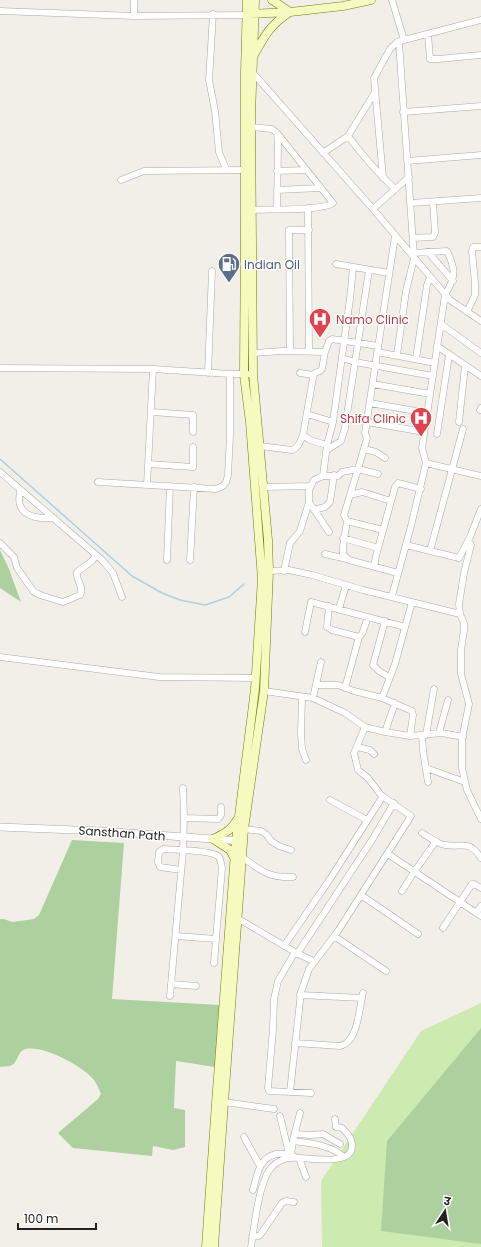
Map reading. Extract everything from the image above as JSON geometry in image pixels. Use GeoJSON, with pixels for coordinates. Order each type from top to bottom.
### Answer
{"type":"FeatureCollection","features":[{"type":"Feature","properties":{"kind":"main road"},"geometry":{"type":"LineString","coordinates":[[247,0],[251,14],[253,57]]}},
{"type":"Feature","properties":{"kind":"main road"},"geometry":{"type":"LineString","coordinates":[[206,1247],[215,1110],[240,841],[239,817],[255,678],[262,579],[250,422],[244,375],[245,170],[251,14],[255,0]]}},
{"type":"Feature","properties":{"kind":"main road"},"geometry":{"type":"LineString","coordinates":[[272,0],[290,12]]}},
{"type":"Feature","properties":{"kind":"main road"},"geometry":{"type":"LineString","coordinates":[[251,14],[290,12],[343,6],[371,0]]}},
{"type":"Feature","properties":{"kind":"main road"},"geometry":{"type":"LineString","coordinates":[[240,841],[244,829],[264,691],[269,571],[264,487],[253,374],[252,128],[248,73],[253,57],[267,32],[277,21],[290,12]]}},
{"type":"Feature","properties":{"kind":"main road"},"geometry":{"type":"LineString","coordinates":[[213,839],[232,828],[239,817]]}},
{"type":"Feature","properties":{"kind":"main road"},"geometry":{"type":"LineString","coordinates":[[213,839],[230,850],[238,858],[237,918],[214,1247]]}},
{"type":"Feature","properties":{"kind":"street"},"geometry":{"type":"LineString","coordinates":[[134,0],[134,16]]}},
{"type":"Feature","properties":{"kind":"street"},"geometry":{"type":"LineString","coordinates":[[392,0],[402,41],[403,112],[413,238],[413,256],[406,291],[397,355]]}},
{"type":"Feature","properties":{"kind":"street"},"geometry":{"type":"LineString","coordinates":[[0,11],[134,16],[251,14]]}},
{"type":"Feature","properties":{"kind":"street"},"geometry":{"type":"LineString","coordinates":[[213,14],[208,80],[215,111],[218,152],[226,170]]}},
{"type":"Feature","properties":{"kind":"street"},"geometry":{"type":"LineString","coordinates":[[383,178],[374,78],[390,49],[397,42],[481,20]]}},
{"type":"Feature","properties":{"kind":"street"},"geometry":{"type":"LineString","coordinates":[[428,34],[430,59],[481,55]]}},
{"type":"Feature","properties":{"kind":"street"},"geometry":{"type":"LineString","coordinates":[[248,73],[373,209],[445,295],[481,322]]}},
{"type":"Feature","properties":{"kind":"street"},"geometry":{"type":"LineString","coordinates":[[323,154],[348,136],[375,92]]}},
{"type":"Feature","properties":{"kind":"street"},"geometry":{"type":"LineString","coordinates":[[403,112],[481,106]]}},
{"type":"Feature","properties":{"kind":"street"},"geometry":{"type":"LineString","coordinates":[[252,128],[272,129],[277,133],[333,204],[308,208],[252,210]]}},
{"type":"Feature","properties":{"kind":"street"},"geometry":{"type":"LineString","coordinates":[[277,133],[277,209]]}},
{"type":"Feature","properties":{"kind":"street"},"geometry":{"type":"LineString","coordinates":[[348,136],[383,178],[395,189]]}},
{"type":"Feature","properties":{"kind":"street"},"geometry":{"type":"LineString","coordinates":[[407,161],[481,155]]}},
{"type":"Feature","properties":{"kind":"street"},"geometry":{"type":"LineString","coordinates":[[121,180],[144,171],[245,170]]}},
{"type":"Feature","properties":{"kind":"street"},"geometry":{"type":"LineString","coordinates":[[277,171],[306,170]]}},
{"type":"Feature","properties":{"kind":"street"},"geometry":{"type":"LineString","coordinates":[[373,209],[409,177]]}},
{"type":"Feature","properties":{"kind":"street"},"geometry":{"type":"LineString","coordinates":[[277,190],[320,188]]}},
{"type":"Feature","properties":{"kind":"street"},"geometry":{"type":"LineString","coordinates":[[411,203],[481,198]]}},
{"type":"Feature","properties":{"kind":"street"},"geometry":{"type":"LineString","coordinates":[[413,238],[433,237],[435,233],[433,202]]}},
{"type":"Feature","properties":{"kind":"street"},"geometry":{"type":"LineString","coordinates":[[308,208],[309,351]]}},
{"type":"Feature","properties":{"kind":"street"},"geometry":{"type":"LineString","coordinates":[[290,351],[289,230],[309,230]]}},
{"type":"Feature","properties":{"kind":"street"},"geometry":{"type":"LineString","coordinates":[[349,560],[343,554],[343,538],[347,521],[344,515],[367,438],[365,433],[395,236]]}},
{"type":"Feature","properties":{"kind":"street"},"geometry":{"type":"LineString","coordinates":[[467,312],[475,295],[472,252],[473,247],[481,247]]}},
{"type":"Feature","properties":{"kind":"street"},"geometry":{"type":"LineString","coordinates":[[392,596],[421,488],[426,463],[422,448],[424,432],[445,295],[453,281],[453,264],[447,251],[428,252],[413,256]]}},
{"type":"Feature","properties":{"kind":"street"},"geometry":{"type":"LineString","coordinates":[[428,252],[453,281]]}},
{"type":"Feature","properties":{"kind":"street"},"geometry":{"type":"LineString","coordinates":[[336,264],[389,273]]}},
{"type":"Feature","properties":{"kind":"street"},"geometry":{"type":"LineString","coordinates":[[323,476],[333,422],[353,267]]}},
{"type":"Feature","properties":{"kind":"street"},"geometry":{"type":"LineString","coordinates":[[327,448],[341,441],[345,428],[369,270]]}},
{"type":"Feature","properties":{"kind":"street"},"geometry":{"type":"LineString","coordinates":[[208,373],[212,271]]}},
{"type":"Feature","properties":{"kind":"street"},"geometry":{"type":"LineString","coordinates":[[416,359],[427,286],[430,277]]}},
{"type":"Feature","properties":{"kind":"street"},"geometry":{"type":"LineString","coordinates":[[441,324],[481,353]]}},
{"type":"Feature","properties":{"kind":"street"},"geometry":{"type":"LineString","coordinates":[[300,373],[314,375],[315,373],[320,372],[329,341],[332,339],[358,343],[397,355],[435,363]]}},
{"type":"Feature","properties":{"kind":"street"},"geometry":{"type":"LineString","coordinates":[[437,346],[481,376]]}},
{"type":"Feature","properties":{"kind":"street"},"geometry":{"type":"LineString","coordinates":[[253,353],[290,351],[325,352]]}},
{"type":"Feature","properties":{"kind":"street"},"geometry":{"type":"LineString","coordinates":[[437,434],[449,355]]}},
{"type":"Feature","properties":{"kind":"street"},"geometry":{"type":"LineString","coordinates":[[342,358],[355,362],[433,376]]}},
{"type":"Feature","properties":{"kind":"street"},"geometry":{"type":"LineString","coordinates":[[459,422],[465,366]]}},
{"type":"Feature","properties":{"kind":"street"},"geometry":{"type":"LineString","coordinates":[[0,368],[153,369],[244,375],[253,374]]}},
{"type":"Feature","properties":{"kind":"street"},"geometry":{"type":"LineString","coordinates":[[147,485],[152,412],[153,369]]}},
{"type":"Feature","properties":{"kind":"street"},"geometry":{"type":"LineString","coordinates":[[98,482],[216,489],[223,486],[228,475],[230,435],[230,374]]}},
{"type":"Feature","properties":{"kind":"street"},"geometry":{"type":"LineString","coordinates":[[260,446],[292,450],[298,446],[303,435],[314,375]]}},
{"type":"Feature","properties":{"kind":"street"},"geometry":{"type":"LineString","coordinates":[[373,384],[430,394]]}},
{"type":"Feature","properties":{"kind":"street"},"geometry":{"type":"LineString","coordinates":[[370,402],[427,413]]}},
{"type":"Feature","properties":{"kind":"street"},"geometry":{"type":"LineString","coordinates":[[152,412],[193,415],[193,432]]}},
{"type":"Feature","properties":{"kind":"street"},"geometry":{"type":"LineString","coordinates":[[307,414],[333,422]]}},
{"type":"Feature","properties":{"kind":"street"},"geometry":{"type":"LineString","coordinates":[[367,422],[424,432]]}},
{"type":"Feature","properties":{"kind":"street"},"geometry":{"type":"LineString","coordinates":[[430,551],[463,429]]}},
{"type":"Feature","properties":{"kind":"street"},"geometry":{"type":"LineString","coordinates":[[303,435],[327,448]]}},
{"type":"Feature","properties":{"kind":"street"},"geometry":{"type":"LineString","coordinates":[[149,464],[193,466],[194,447]]}},
{"type":"Feature","properties":{"kind":"street"},"geometry":{"type":"LineString","coordinates":[[364,449],[376,452],[385,458]]}},
{"type":"Feature","properties":{"kind":"street"},"geometry":{"type":"LineString","coordinates":[[426,463],[481,476]]}},
{"type":"Feature","properties":{"kind":"street"},"geometry":{"type":"LineString","coordinates":[[284,571],[290,543],[300,531],[309,502],[309,490],[314,480],[323,476],[338,476],[342,472],[358,469],[378,474]]}},
{"type":"Feature","properties":{"kind":"street"},"geometry":{"type":"LineString","coordinates":[[0,472],[102,560],[113,573],[122,597]]}},
{"type":"Feature","properties":{"kind":"street"},"geometry":{"type":"LineString","coordinates":[[314,510],[325,507],[330,502],[334,476]]}},
{"type":"Feature","properties":{"kind":"street"},"geometry":{"type":"LineString","coordinates":[[374,566],[395,487],[398,483],[421,488]]}},
{"type":"Feature","properties":{"kind":"street"},"geometry":{"type":"LineString","coordinates":[[167,560],[170,486]]}},
{"type":"Feature","properties":{"kind":"street"},"geometry":{"type":"LineString","coordinates":[[264,487],[311,486]]}},
{"type":"Feature","properties":{"kind":"street"},"geometry":{"type":"LineString","coordinates":[[190,560],[194,487]]}},
{"type":"Feature","properties":{"kind":"street"},"geometry":{"type":"LineString","coordinates":[[20,489],[19,499],[20,506],[23,510],[38,518],[54,518]]}},
{"type":"Feature","properties":{"kind":"street"},"geometry":{"type":"LineString","coordinates":[[350,495],[362,492],[391,501]]}},
{"type":"Feature","properties":{"kind":"street"},"geometry":{"type":"LineString","coordinates":[[309,502],[328,532]]}},
{"type":"Feature","properties":{"kind":"street"},"geometry":{"type":"LineString","coordinates":[[406,545],[459,558],[481,510]]}},
{"type":"Feature","properties":{"kind":"street"},"geometry":{"type":"LineString","coordinates":[[347,521],[383,530]]}},
{"type":"Feature","properties":{"kind":"street"},"geometry":{"type":"LineString","coordinates":[[343,538],[378,548]]}},
{"type":"Feature","properties":{"kind":"street"},"geometry":{"type":"LineString","coordinates":[[468,541],[471,544],[461,587],[459,604],[460,614],[464,623],[461,650],[461,674],[469,704],[463,737],[462,768],[467,790],[481,819]]}},
{"type":"Feature","properties":{"kind":"street"},"geometry":{"type":"LineString","coordinates":[[0,543],[14,556],[17,568],[34,592],[63,602],[80,596],[82,589],[77,574],[79,570],[92,561],[96,555]]}},
{"type":"Feature","properties":{"kind":"street"},"geometry":{"type":"LineString","coordinates":[[325,554],[398,573]]}},
{"type":"Feature","properties":{"kind":"street"},"geometry":{"type":"LineString","coordinates":[[269,571],[284,571],[312,575],[460,614]]}},
{"type":"Feature","properties":{"kind":"street"},"geometry":{"type":"LineString","coordinates":[[339,609],[346,585]]}},
{"type":"Feature","properties":{"kind":"street"},"geometry":{"type":"LineString","coordinates":[[305,632],[311,602],[405,627]]}},
{"type":"Feature","properties":{"kind":"street"},"geometry":{"type":"LineString","coordinates":[[382,698],[395,664],[412,602]]}},
{"type":"Feature","properties":{"kind":"street"},"geometry":{"type":"LineString","coordinates":[[329,606],[327,627],[332,630],[359,637]]}},
{"type":"Feature","properties":{"kind":"street"},"geometry":{"type":"LineString","coordinates":[[345,688],[359,637],[362,634],[368,617]]}},
{"type":"Feature","properties":{"kind":"street"},"geometry":{"type":"LineString","coordinates":[[385,622],[373,665],[389,677]]}},
{"type":"Feature","properties":{"kind":"street"},"geometry":{"type":"LineString","coordinates":[[0,657],[159,677],[255,678]]}},
{"type":"Feature","properties":{"kind":"street"},"geometry":{"type":"LineString","coordinates":[[313,698],[321,662]]}},
{"type":"Feature","properties":{"kind":"street"},"geometry":{"type":"LineString","coordinates":[[316,685],[338,685],[382,698],[412,711],[413,715],[410,736]]}},
{"type":"Feature","properties":{"kind":"street"},"geometry":{"type":"LineString","coordinates":[[428,782],[424,735],[434,689]]}},
{"type":"Feature","properties":{"kind":"street"},"geometry":{"type":"LineString","coordinates":[[264,691],[313,698],[345,714],[364,727],[385,732],[410,736],[439,733],[463,737]]}},
{"type":"Feature","properties":{"kind":"street"},"geometry":{"type":"LineString","coordinates":[[302,697],[301,734],[302,748],[306,760]]}},
{"type":"Feature","properties":{"kind":"street"},"geometry":{"type":"LineString","coordinates":[[439,733],[448,700]]}},
{"type":"Feature","properties":{"kind":"street"},"geometry":{"type":"LineString","coordinates":[[385,732],[395,703]]}},
{"type":"Feature","properties":{"kind":"street"},"geometry":{"type":"LineString","coordinates":[[290,1092],[300,995],[309,969],[334,936],[411,816],[382,796],[368,778],[358,770],[354,753],[364,727]]}},
{"type":"Feature","properties":{"kind":"street"},"geometry":{"type":"LineString","coordinates":[[357,747],[370,750],[374,754]]}},
{"type":"Feature","properties":{"kind":"street"},"geometry":{"type":"LineString","coordinates":[[426,768],[465,782]]}},
{"type":"Feature","properties":{"kind":"street"},"geometry":{"type":"LineString","coordinates":[[170,996],[183,837],[183,788]]}},
{"type":"Feature","properties":{"kind":"street"},"geometry":{"type":"LineString","coordinates":[[284,946],[330,879],[382,796]]}},
{"type":"Feature","properties":{"kind":"street"},"geometry":{"type":"LineString","coordinates":[[330,800],[367,820]]}},
{"type":"Feature","properties":{"kind":"street"},"geometry":{"type":"LineString","coordinates":[[311,1093],[269,1091],[268,1081],[273,1029],[274,998],[278,981],[372,840],[394,803]]}},
{"type":"Feature","properties":{"kind":"street"},"geometry":{"type":"LineString","coordinates":[[184,818],[218,819],[221,815],[221,807]]}},
{"type":"Feature","properties":{"kind":"street","name":"Sansthan Path"},"geometry":{"type":"LineString","coordinates":[[0,827],[100,831],[240,841]]}},
{"type":"Feature","properties":{"kind":"street"},"geometry":{"type":"LineString","coordinates":[[244,829],[261,831],[267,835],[271,841],[291,850]]}},
{"type":"Feature","properties":{"kind":"street"},"geometry":{"type":"LineString","coordinates":[[422,833],[443,845],[466,846],[474,848],[481,858]]}},
{"type":"Feature","properties":{"kind":"street"},"geometry":{"type":"LineString","coordinates":[[402,891],[436,841]]}},
{"type":"Feature","properties":{"kind":"street"},"geometry":{"type":"LineString","coordinates":[[180,870],[160,867],[158,862],[159,852],[163,849],[208,852],[217,855],[220,859],[222,868],[214,963]]}},
{"type":"Feature","properties":{"kind":"street"},"geometry":{"type":"LineString","coordinates":[[388,854],[479,915],[481,906]]}},
{"type":"Feature","properties":{"kind":"street"},"geometry":{"type":"LineString","coordinates":[[238,858],[268,874],[279,877],[293,877]]}},
{"type":"Feature","properties":{"kind":"street"},"geometry":{"type":"LineString","coordinates":[[443,928],[472,884],[481,888]]}},
{"type":"Feature","properties":{"kind":"street"},"geometry":{"type":"LineString","coordinates":[[361,895],[418,934]]}},
{"type":"Feature","properties":{"kind":"street"},"geometry":{"type":"LineString","coordinates":[[237,918],[296,953],[315,962]]}},
{"type":"Feature","properties":{"kind":"street"},"geometry":{"type":"LineString","coordinates":[[176,936],[216,938]]}},
{"type":"Feature","properties":{"kind":"street"},"geometry":{"type":"LineString","coordinates":[[334,936],[386,971]]}},
{"type":"Feature","properties":{"kind":"street"},"geometry":{"type":"LineString","coordinates":[[172,984],[196,986]]}},
{"type":"Feature","properties":{"kind":"street"},"geometry":{"type":"LineString","coordinates":[[295,1043],[340,1046],[348,1043],[355,1028],[363,996],[300,995]]}},
{"type":"Feature","properties":{"kind":"street"},"geometry":{"type":"LineString","coordinates":[[224,1102],[274,1109]]}},
{"type":"Feature","properties":{"kind":"street"},"geometry":{"type":"LineString","coordinates":[[294,1156],[293,1142],[300,1113]]}},
{"type":"Feature","properties":{"kind":"street"},"geometry":{"type":"LineString","coordinates":[[280,1116],[294,1156],[306,1177]]}},
{"type":"Feature","properties":{"kind":"street"},"geometry":{"type":"LineString","coordinates":[[254,1190],[260,1166],[266,1158],[271,1156],[278,1154],[323,1160],[344,1157],[349,1154],[352,1141],[342,1128],[336,1126],[335,1119]]}},
{"type":"Feature","properties":{"kind":"street"},"geometry":{"type":"LineString","coordinates":[[295,1134],[323,1134],[340,1144]]}},
{"type":"Feature","properties":{"kind":"street"},"geometry":{"type":"LineString","coordinates":[[244,1137],[260,1166]]}},
{"type":"Feature","properties":{"kind":"street"},"geometry":{"type":"LineString","coordinates":[[293,1142],[316,1144],[332,1150],[344,1157]]}},
{"type":"Feature","properties":{"kind":"street"},"geometry":{"type":"LineString","coordinates":[[251,1247],[254,1224],[266,1175],[277,1163],[294,1156]]}},
{"type":"Feature","properties":{"kind":"street"},"geometry":{"type":"LineString","coordinates":[[252,1237],[260,1235],[282,1203],[286,1201],[294,1202]]}},
{"type":"Feature","properties":{"kind":"green space"},"geometry":{"type":"Polygon","coordinates":[[[0,550],[9,569],[21,602],[0,588],[0,550]]]}},
{"type":"Feature","properties":{"kind":"green space"},"geometry":{"type":"Polygon","coordinates":[[[72,840],[124,843],[112,999],[220,1005],[215,1067],[176,1061],[174,1108],[185,1110],[185,1147],[173,1150],[153,1146],[152,1156],[73,1148],[58,1133],[98,1099],[101,1094],[94,1080],[89,1074],[52,1053],[33,1049],[23,1050],[12,1065],[0,1067],[0,919],[12,922],[34,919],[39,915],[72,840]]]}},
{"type":"Feature","properties":{"kind":"green space"},"geometry":{"type":"Polygon","coordinates":[[[481,1003],[481,1247],[322,1247],[321,1181],[421,1031],[481,1003]]]}},
{"type":"Feature","properties":{"kind":"green space"},"geometry":{"type":"Polygon","coordinates":[[[481,1028],[481,1244],[381,1231],[387,1141],[481,1028]]]}},
{"type":"Feature","properties":{"kind":"waterway"},"geometry":{"type":"LineString","coordinates":[[0,459],[132,576],[162,593],[180,600],[205,605],[229,597],[244,584]]}},
{"type":"Feature","properties":{"kind":"place","name":"Indian Oil"},"geometry":{"type":"Point","coordinates":[229,284]}},
{"type":"Feature","properties":{"kind":"place","name":"Namo Clinic"},"geometry":{"type":"Point","coordinates":[320,338]}},
{"type":"Feature","properties":{"kind":"place","name":"Shifa Clinic"},"geometry":{"type":"Point","coordinates":[421,438]}}]}
